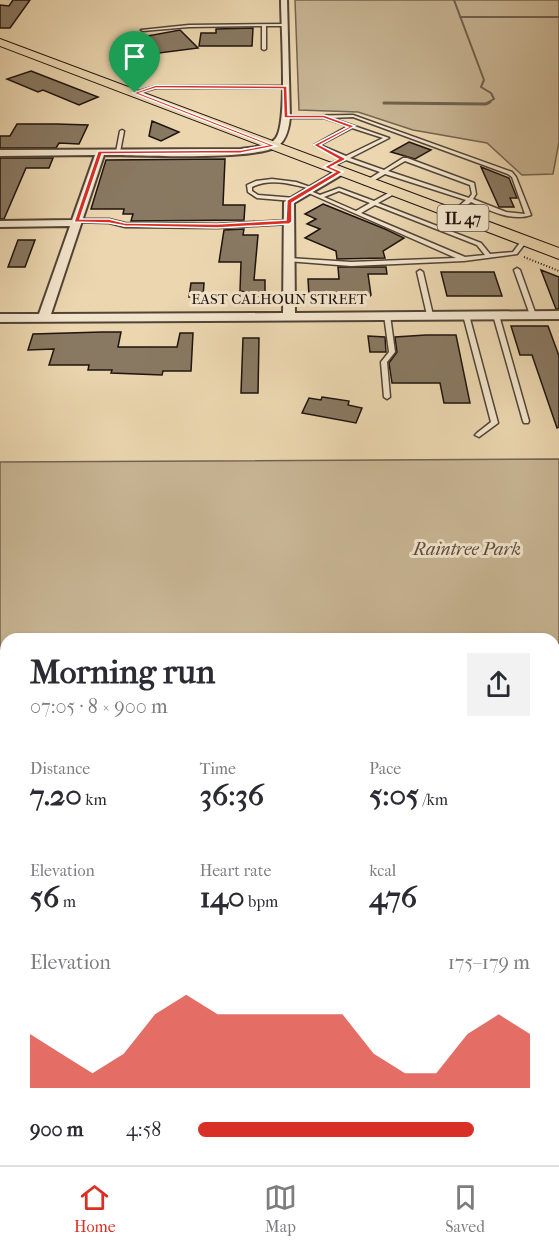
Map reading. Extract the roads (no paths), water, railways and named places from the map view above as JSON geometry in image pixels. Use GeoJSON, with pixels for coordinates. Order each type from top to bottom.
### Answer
{"type":"FeatureCollection","features":[{"type":"Feature","properties":{"kind":"main road","name":"IL 47"},"geometry":{"type":"LineString","coordinates":[[0,42],[273,146],[336,166],[366,183],[559,254]]}},
{"type":"Feature","properties":{"kind":"street"},"geometry":{"type":"LineString","coordinates":[[0,153],[241,152],[273,146],[283,136],[286,117],[284,0]]}},
{"type":"Feature","properties":{"kind":"street"},"geometry":{"type":"LineString","coordinates":[[44,317],[100,153]]}},
{"type":"Feature","properties":{"kind":"street"},"geometry":{"type":"LineString","coordinates":[[289,316],[289,202],[309,190],[336,166]]}},
{"type":"Feature","properties":{"kind":"street"},"geometry":{"type":"LineString","coordinates":[[0,224],[76,222]]}},
{"type":"Feature","properties":{"kind":"street","name":"EAST CALHOUN STREET"},"geometry":{"type":"LineString","coordinates":[[0,318],[559,315]]}},
{"type":"Feature","properties":{"kind":"lane"},"geometry":{"type":"LineString","coordinates":[[264,25],[264,50]]}},
{"type":"Feature","properties":{"kind":"lane"},"geometry":{"type":"LineString","coordinates":[[143,30],[189,26],[285,25]]}},
{"type":"Feature","properties":{"kind":"lane"},"geometry":{"type":"LineString","coordinates":[[135,93],[156,87],[286,87]]}},
{"type":"Feature","properties":{"kind":"lane"},"geometry":{"type":"LineString","coordinates":[[286,117],[354,116],[510,173],[514,177],[528,215],[500,213],[470,200],[358,161],[336,166]]}},
{"type":"Feature","properties":{"kind":"lane"},"geometry":{"type":"LineString","coordinates":[[326,118],[387,138],[336,166]]}},
{"type":"Feature","properties":{"kind":"lane"},"geometry":{"type":"LineString","coordinates":[[336,166],[316,145],[352,126]]}},
{"type":"Feature","properties":{"kind":"lane"},"geometry":{"type":"LineString","coordinates":[[118,152],[122,131]]}},
{"type":"Feature","properties":{"kind":"lane"},"geometry":{"type":"LineString","coordinates":[[366,183],[405,159],[472,184],[474,194],[453,214]]}},
{"type":"Feature","properties":{"kind":"lane"},"geometry":{"type":"LineString","coordinates":[[293,200],[257,196],[249,192],[249,186],[256,182],[290,182],[464,259]]}},
{"type":"Feature","properties":{"kind":"lane"},"geometry":{"type":"LineString","coordinates":[[320,197],[339,189],[479,244],[489,256]]}},
{"type":"Feature","properties":{"kind":"lane"},"geometry":{"type":"LineString","coordinates":[[356,213],[394,192]]}},
{"type":"Feature","properties":{"kind":"lane"},"geometry":{"type":"LineString","coordinates":[[76,222],[109,221],[125,225],[217,226],[289,222]]}},
{"type":"Feature","properties":{"kind":"lane"},"geometry":{"type":"LineString","coordinates":[[289,260],[351,264],[464,259],[513,253],[524,241]]}},
{"type":"Feature","properties":{"kind":"lane"},"geometry":{"type":"LineString","coordinates":[[517,270],[532,315]]}},
{"type":"Feature","properties":{"kind":"lane"},"geometry":{"type":"LineString","coordinates":[[420,272],[430,315]]}},
{"type":"Feature","properties":{"kind":"lane"},"geometry":{"type":"LineString","coordinates":[[387,315],[392,352],[384,362],[387,397]]}},
{"type":"Feature","properties":{"kind":"lane"},"geometry":{"type":"LineString","coordinates":[[466,315],[495,423],[479,435]]}},
{"type":"Feature","properties":{"kind":"lane"},"geometry":{"type":"LineString","coordinates":[[496,315],[526,421]]}},
{"type":"Feature","properties":{"kind":"waterway"},"geometry":{"type":"LineString","coordinates":[[454,0],[460,17]]}},
{"type":"Feature","properties":{"kind":"waterway"},"geometry":{"type":"LineString","coordinates":[[460,17],[559,17]]}},
{"type":"Feature","properties":{"kind":"waterway"},"geometry":{"type":"LineString","coordinates":[[460,17],[484,80],[481,87],[491,93],[494,99],[487,103]]}},
{"type":"Feature","properties":{"kind":"waterway"},"geometry":{"type":"LineString","coordinates":[[401,103],[384,103],[486,104],[490,102]]}},
{"type":"Feature","properties":{"kind":"park label","name":"Raintree Park"},"geometry":{"type":"Point","coordinates":[467,549]}}]}
